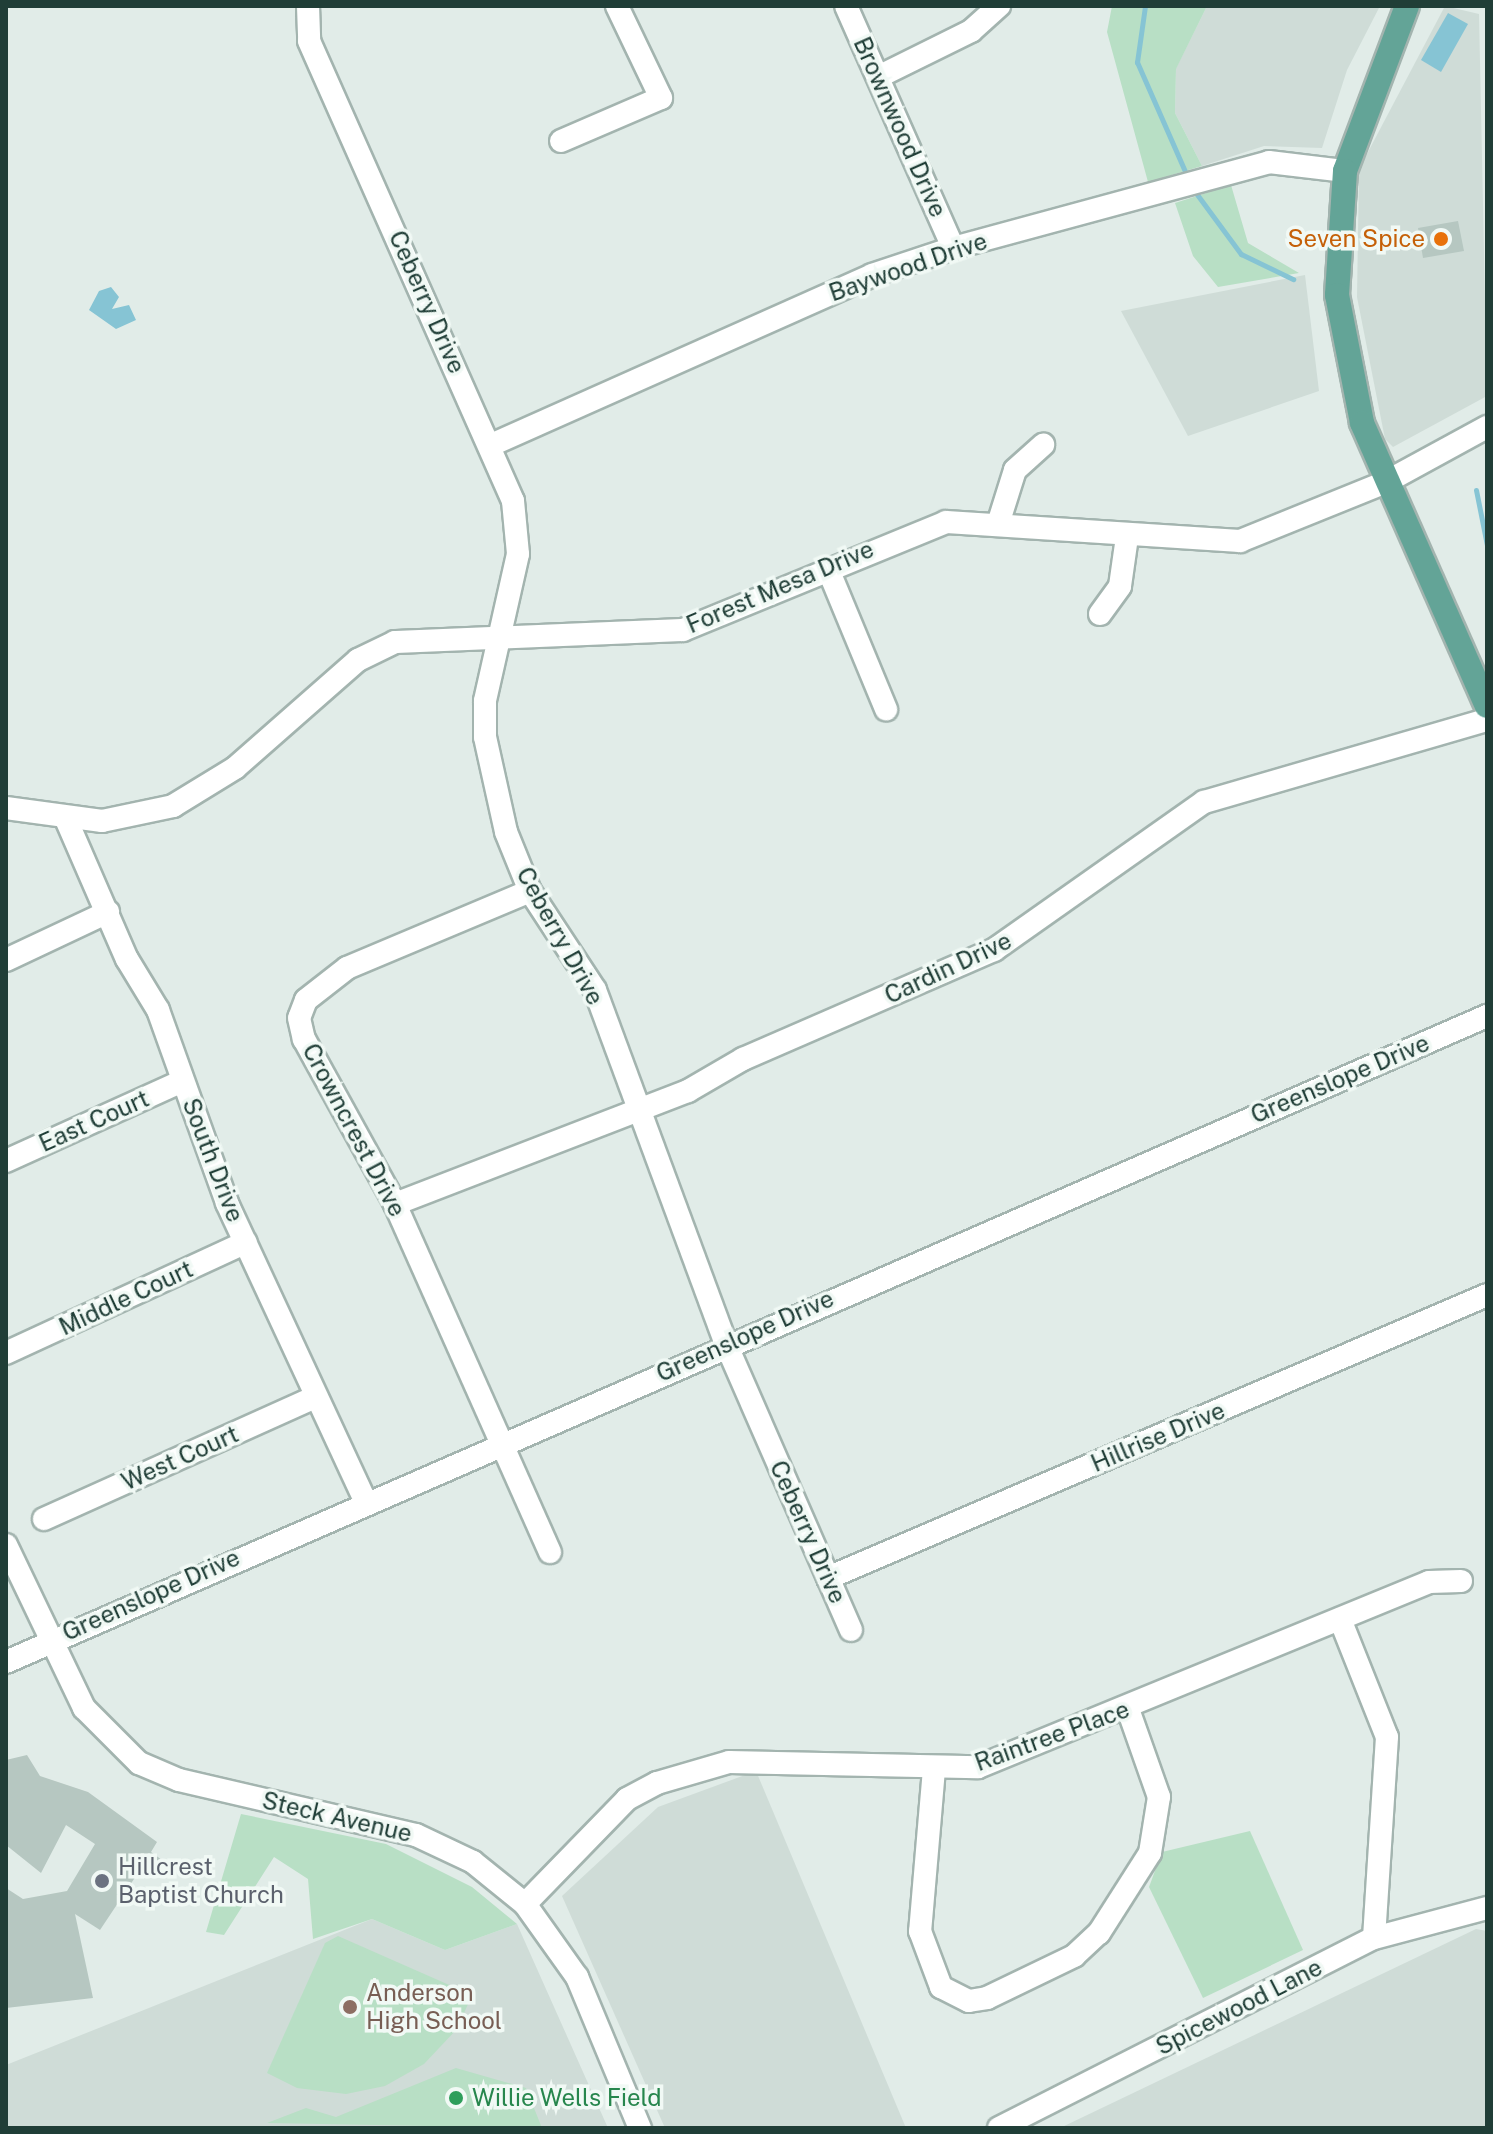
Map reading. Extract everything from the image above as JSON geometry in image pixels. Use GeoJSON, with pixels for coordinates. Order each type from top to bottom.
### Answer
{"type":"FeatureCollection","features":[{"type":"Feature","properties":{"kind":"main road"},"geometry":{"type":"LineString","coordinates":[[1407,6],[1374,78],[1345,171],[1337,295],[1362,423],[1487,706]]}},
{"type":"Feature","properties":{"kind":"street","name":"Ceberry Drive"},"geometry":{"type":"LineString","coordinates":[[308,6],[309,41],[491,445],[519,529],[485,737],[506,832],[530,891],[595,990],[633,1109],[726,1344],[851,1630]]}},
{"type":"Feature","properties":{"kind":"street"},"geometry":{"type":"LineString","coordinates":[[561,141],[661,98],[617,6]]}},
{"type":"Feature","properties":{"kind":"street","name":"Brownwood Drive"},"geometry":{"type":"LineString","coordinates":[[846,6],[953,248]]}},
{"type":"Feature","properties":{"kind":"street"},"geometry":{"type":"LineString","coordinates":[[878,77],[971,31],[999,6]]}},
{"type":"Feature","properties":{"kind":"street","name":"Baywood Drive"},"geometry":{"type":"LineString","coordinates":[[491,445],[872,275],[953,248],[1269,162],[1345,171]]}},
{"type":"Feature","properties":{"kind":"street","name":"Forest Mesa Drive"},"geometry":{"type":"LineString","coordinates":[[6,808],[66,819],[140,818],[200,791],[331,680],[395,642],[500,634],[683,630],[913,531],[999,521],[1127,537],[1240,541],[1386,482],[1487,427]]}},
{"type":"Feature","properties":{"kind":"street"},"geometry":{"type":"LineString","coordinates":[[999,521],[1015,470],[1043,445]]}},
{"type":"Feature","properties":{"kind":"street"},"geometry":{"type":"LineString","coordinates":[[1100,614],[1120,586],[1127,537]]}},
{"type":"Feature","properties":{"kind":"street"},"geometry":{"type":"LineString","coordinates":[[828,569],[886,709]]}},
{"type":"Feature","properties":{"kind":"street","name":"Cardin Drive"},"geometry":{"type":"LineString","coordinates":[[395,1204],[633,1109],[994,950],[1204,802],[1487,720]]}},
{"type":"Feature","properties":{"kind":"street","name":"South Drive"},"geometry":{"type":"LineString","coordinates":[[66,819],[108,912],[158,1010],[182,1081],[246,1242],[365,1500]]}},
{"type":"Feature","properties":{"kind":"street","name":"Crowncrest Drive"},"geometry":{"type":"LineString","coordinates":[[530,891],[347,968],[306,1000],[299,1018],[304,1039],[395,1204],[550,1552]]}},
{"type":"Feature","properties":{"kind":"street"},"geometry":{"type":"LineString","coordinates":[[6,960],[108,912]]}},
{"type":"Feature","properties":{"kind":"street","name":"Greenslope Drive"},"geometry":{"type":"LineString","coordinates":[[6,1662],[365,1500],[503,1444],[726,1344],[1487,1016]]}},
{"type":"Feature","properties":{"kind":"street","name":"East Court"},"geometry":{"type":"LineString","coordinates":[[6,1161],[182,1081]]}},
{"type":"Feature","properties":{"kind":"street","name":"Middle Court"},"geometry":{"type":"LineString","coordinates":[[6,1353],[246,1242]]}},
{"type":"Feature","properties":{"kind":"street","name":"Hillrise Drive"},"geometry":{"type":"LineString","coordinates":[[828,1578],[1487,1295]]}},
{"type":"Feature","properties":{"kind":"street","name":"West Court"},"geometry":{"type":"LineString","coordinates":[[44,1519],[316,1397]]}},
{"type":"Feature","properties":{"kind":"street","name":"Steck Avenue"},"geometry":{"type":"LineString","coordinates":[[6,1545],[84,1708],[139,1763],[179,1780],[416,1835],[473,1862],[525,1904],[577,1977],[640,2128]]}},
{"type":"Feature","properties":{"kind":"street","name":"Raintree Place"},"geometry":{"type":"LineString","coordinates":[[525,1904],[627,1799],[695,1770],[756,1761],[934,1769],[1000,1760],[1429,1582],[1461,1581]]}},
{"type":"Feature","properties":{"kind":"street"},"geometry":{"type":"LineString","coordinates":[[1340,1619],[1387,1737],[1374,1938]]}},
{"type":"Feature","properties":{"kind":"street"},"geometry":{"type":"LineString","coordinates":[[934,1769],[920,1931],[941,1987],[969,2001],[987,1998],[1074,1956],[1099,1933],[1150,1853],[1159,1797],[1128,1709]]}},
{"type":"Feature","properties":{"kind":"street","name":"Spicewood Lane"},"geometry":{"type":"LineString","coordinates":[[999,2128],[1374,1938],[1487,1908]]}},
{"type":"Feature","properties":{"kind":"shaded area"},"geometry":{"type":"Polygon","coordinates":[[[1207,6],[1380,6],[1347,70],[1322,148],[1264,146],[1202,166],[1175,113],[1176,68],[1207,6]]]}},
{"type":"Feature","properties":{"kind":"shaded area"},"geometry":{"type":"Polygon","coordinates":[[[1445,6],[1479,14],[1487,396],[1393,447],[1385,439],[1357,297],[1359,169],[1445,6]]]}},
{"type":"Feature","properties":{"kind":"shaded area"},"geometry":{"type":"Polygon","coordinates":[[[1305,275],[1319,391],[1188,436],[1121,311],[1305,275]]]}},
{"type":"Feature","properties":{"kind":"shaded area"},"geometry":{"type":"Polygon","coordinates":[[[756,1771],[906,2128],[665,2128],[562,1896],[658,1807],[756,1771]]]}},
{"type":"Feature","properties":{"kind":"shaded area","name":"Anderson High School"},"geometry":{"type":"Polygon","coordinates":[[[372,1919],[445,1950],[517,1924],[608,2128],[6,2128],[6,2065],[372,1919]]]}},
{"type":"Feature","properties":{"kind":"shaded area"},"geometry":{"type":"Polygon","coordinates":[[[1476,1929],[1487,1931],[1487,2128],[1060,2128],[1476,1929]]]}},
{"type":"Feature","properties":{"kind":"green space"},"geometry":{"type":"Polygon","coordinates":[[[1112,6],[1207,6],[1176,69],[1175,113],[1202,166],[1148,182],[1107,32],[1112,6]]]}},
{"type":"Feature","properties":{"kind":"green space"},"geometry":{"type":"Polygon","coordinates":[[[1231,185],[1248,243],[1299,273],[1218,287],[1193,256],[1175,203],[1231,185]]]}},
{"type":"Feature","properties":{"kind":"green space"},"geometry":{"type":"Polygon","coordinates":[[[241,1814],[386,1844],[472,1887],[517,1924],[445,1950],[372,1919],[313,1939],[308,1879],[274,1857],[224,1935],[206,1932],[241,1814]]]}},
{"type":"Feature","properties":{"kind":"green space"},"geometry":{"type":"Polygon","coordinates":[[[1250,1831],[1303,1950],[1203,1998],[1149,1887],[1162,1852],[1250,1831]]]}},
{"type":"Feature","properties":{"kind":"green space"},"geometry":{"type":"Polygon","coordinates":[[[338,1936],[472,1995],[457,2029],[424,2064],[385,2086],[346,2094],[297,2088],[267,2073],[325,1943],[338,1936]]]}},
{"type":"Feature","properties":{"kind":"green space","name":"Willie Wells Field"},"geometry":{"type":"Polygon","coordinates":[[[456,2068],[526,2088],[542,2128],[267,2123],[306,2108],[336,2117],[456,2068]]]}},
{"type":"Feature","properties":{"kind":"water"},"geometry":{"type":"Polygon","coordinates":[[[1448,13],[1468,24],[1441,72],[1421,60],[1448,13]]]}},
{"type":"Feature","properties":{"kind":"water"},"geometry":{"type":"Polygon","coordinates":[[[111,287],[119,297],[112,309],[129,305],[136,320],[116,329],[89,310],[99,291],[111,287]]]}},
{"type":"Feature","properties":{"kind":"building","name":"Seven Spice"},"geometry":{"type":"Polygon","coordinates":[[[1458,221],[1464,251],[1423,258],[1418,228],[1458,221]]]}},
{"type":"Feature","properties":{"kind":"building","name":"Hillcrest Baptist Church"},"geometry":{"type":"Polygon","coordinates":[[[27,1755],[40,1776],[88,1792],[157,1842],[151,1852],[162,1860],[138,1873],[100,1930],[75,1914],[93,1998],[6,2008],[6,1888],[23,1899],[67,1891],[95,1844],[66,1825],[41,1873],[6,1845],[6,1760],[27,1755]]]}},
{"type":"Feature","properties":{"kind":"waterway"},"geometry":{"type":"LineString","coordinates":[[1145,6],[1137,62],[1187,176]]}},
{"type":"Feature","properties":{"kind":"waterway"},"geometry":{"type":"LineString","coordinates":[[1193,189],[1241,254],[1293,279]]}},
{"type":"Feature","properties":{"kind":"waterway"},"geometry":{"type":"LineString","coordinates":[[1476,490],[1487,545]]}},
{"type":"Feature","properties":{"kind":"place","name":"Seven Spice"},"geometry":{"type":"Point","coordinates":[1441,239]}},
{"type":"Feature","properties":{"kind":"place","name":"Hillcrest Baptist Church"},"geometry":{"type":"Point","coordinates":[102,1881]}},
{"type":"Feature","properties":{"kind":"place","name":"Anderson High School"},"geometry":{"type":"Point","coordinates":[350,2007]}},
{"type":"Feature","properties":{"kind":"place","name":"Willie Wells Field"},"geometry":{"type":"Point","coordinates":[456,2098]}}]}
